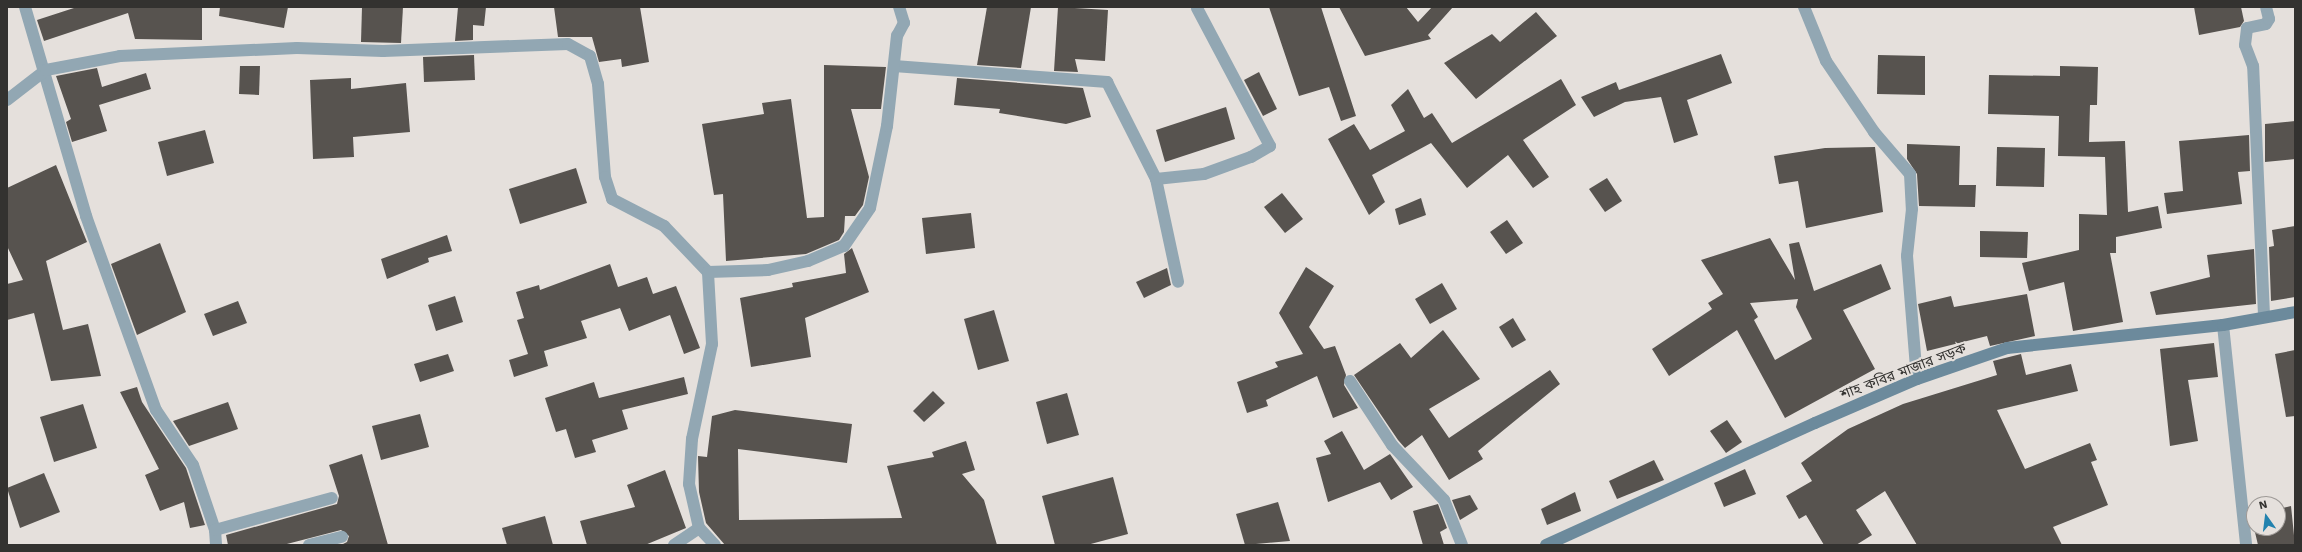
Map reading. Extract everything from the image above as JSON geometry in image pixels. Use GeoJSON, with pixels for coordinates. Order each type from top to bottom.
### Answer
{"type":"FeatureCollection","features":[{"type":"Feature","properties":{"kind":"street"},"geometry":{"type":"LineString","coordinates":[[25,7],[46,70],[86,216],[156,410],[193,465],[215,530],[216,545]]}},
{"type":"Feature","properties":{"kind":"street"},"geometry":{"type":"LineString","coordinates":[[708,272],[768,270],[808,261],[844,246],[870,208],[894,66],[897,36],[904,23],[899,7]]}},
{"type":"Feature","properties":{"kind":"street"},"geometry":{"type":"LineString","coordinates":[[1804,7],[1826,61],[1874,132],[1910,174],[1912,209],[1907,256],[1917,380]]}},
{"type":"Feature","properties":{"kind":"street"},"geometry":{"type":"LineString","coordinates":[[2264,315],[2254,66],[2246,45],[2247,28],[2266,24],[2269,19],[2266,7]]}},
{"type":"Feature","properties":{"kind":"street"},"geometry":{"type":"LineString","coordinates":[[1156,179],[1204,174],[1251,157],[1270,146],[1197,8]]}},
{"type":"Feature","properties":{"kind":"street"},"geometry":{"type":"LineString","coordinates":[[7,100],[46,70],[120,56],[568,44],[590,56],[598,84],[606,177],[612,199],[664,226],[708,272],[712,344],[692,440],[690,484],[699,528],[715,545]]}},
{"type":"Feature","properties":{"kind":"street"},"geometry":{"type":"LineString","coordinates":[[894,66],[1107,82],[1156,179],[1178,282]]}},
{"type":"Feature","properties":{"kind":"street","name":"শাহ কবির মাজার সড়ক"},"geometry":{"type":"LineString","coordinates":[[1546,545],[1917,380],[2007,348],[2223,324],[2264,315],[2295,312]]}},
{"type":"Feature","properties":{"kind":"street"},"geometry":{"type":"LineString","coordinates":[[2223,324],[2246,545]]}},
{"type":"Feature","properties":{"kind":"street"},"geometry":{"type":"LineString","coordinates":[[1350,381],[1392,446],[1444,500],[1462,545]]}},
{"type":"Feature","properties":{"kind":"street"},"geometry":{"type":"LineString","coordinates":[[215,530],[332,498]]}},
{"type":"Feature","properties":{"kind":"street"},"geometry":{"type":"LineString","coordinates":[[674,545],[699,528]]}},
{"type":"Feature","properties":{"kind":"street"},"geometry":{"type":"LineString","coordinates":[[309,545],[342,537]]}},
{"type":"Feature","properties":{"kind":"building"},"geometry":{"type":"Polygon","coordinates":[[[77,7],[202,7],[202,40],[135,39],[128,13],[44,41],[37,20],[77,7]]]}},
{"type":"Feature","properties":{"kind":"building"},"geometry":{"type":"Polygon","coordinates":[[[220,7],[288,7],[284,28],[219,16],[220,7]]]}},
{"type":"Feature","properties":{"kind":"building"},"geometry":{"type":"Polygon","coordinates":[[[362,7],[403,7],[401,43],[361,42],[362,7]]]}},
{"type":"Feature","properties":{"kind":"building"},"geometry":{"type":"Polygon","coordinates":[[[458,7],[486,7],[484,26],[473,25],[473,40],[455,41],[458,7]]]}},
{"type":"Feature","properties":{"kind":"building"},"geometry":{"type":"Polygon","coordinates":[[[554,7],[640,7],[649,62],[622,67],[621,59],[599,62],[592,37],[558,37],[554,7]]]}},
{"type":"Feature","properties":{"kind":"building"},"geometry":{"type":"Polygon","coordinates":[[[987,7],[1031,7],[1021,68],[977,65],[987,7]]]}},
{"type":"Feature","properties":{"kind":"building"},"geometry":{"type":"Polygon","coordinates":[[[1058,7],[1108,10],[1105,61],[1075,59],[1078,72],[1054,71],[1058,7]]]}},
{"type":"Feature","properties":{"kind":"building"},"geometry":{"type":"Polygon","coordinates":[[[1269,7],[1321,7],[1356,116],[1341,121],[1329,87],[1299,96],[1269,7]]]}},
{"type":"Feature","properties":{"kind":"building"},"geometry":{"type":"Polygon","coordinates":[[[1339,7],[1406,7],[1418,22],[1432,7],[1453,7],[1428,35],[1431,39],[1365,56],[1339,7]]]}},
{"type":"Feature","properties":{"kind":"building"},"geometry":{"type":"Polygon","coordinates":[[[2194,7],[2241,7],[2244,21],[2240,27],[2199,35],[2194,7]]]}},
{"type":"Feature","properties":{"kind":"building"},"geometry":{"type":"Polygon","coordinates":[[[1536,12],[1557,36],[1476,99],[1444,63],[1492,34],[1500,42],[1536,12]]]}},
{"type":"Feature","properties":{"kind":"building"},"geometry":{"type":"Polygon","coordinates":[[[1721,54],[1732,83],[1687,100],[1698,135],[1674,143],[1661,97],[1625,102],[1594,117],[1581,97],[1616,82],[1619,90],[1721,54]]]}},
{"type":"Feature","properties":{"kind":"building"},"geometry":{"type":"Polygon","coordinates":[[[474,55],[475,80],[424,82],[423,57],[474,55]]]}},
{"type":"Feature","properties":{"kind":"building"},"geometry":{"type":"Polygon","coordinates":[[[1878,55],[1925,56],[1925,95],[1877,94],[1878,55]]]}},
{"type":"Feature","properties":{"kind":"building"},"geometry":{"type":"Polygon","coordinates":[[[824,65],[886,67],[881,109],[851,109],[869,177],[863,205],[855,216],[845,216],[844,232],[839,240],[806,254],[726,261],[723,194],[714,195],[702,124],[764,114],[762,103],[791,99],[807,218],[824,217],[824,65]]]}},
{"type":"Feature","properties":{"kind":"building"},"geometry":{"type":"Polygon","coordinates":[[[240,66],[260,66],[259,95],[239,94],[240,66]]]}},
{"type":"Feature","properties":{"kind":"building"},"geometry":{"type":"Polygon","coordinates":[[[2060,66],[2098,67],[2097,105],[2090,105],[2089,142],[2125,141],[2128,212],[2158,206],[2162,228],[2116,237],[2116,253],[2110,253],[2123,322],[2073,331],[2064,282],[2029,291],[2022,263],[2079,250],[2079,214],[2107,215],[2105,157],[2058,156],[2059,116],[1988,114],[1989,75],[2060,76],[2060,66]]]}},
{"type":"Feature","properties":{"kind":"building"},"geometry":{"type":"Polygon","coordinates":[[[97,68],[102,87],[146,73],[151,89],[99,105],[107,131],[72,142],[66,122],[71,119],[56,76],[97,68]]]}},
{"type":"Feature","properties":{"kind":"building"},"geometry":{"type":"Polygon","coordinates":[[[1259,72],[1277,109],[1263,116],[1244,80],[1259,72]]]}},
{"type":"Feature","properties":{"kind":"building"},"geometry":{"type":"Polygon","coordinates":[[[351,78],[351,89],[406,83],[410,132],[353,137],[354,157],[313,159],[310,80],[351,78]]]}},
{"type":"Feature","properties":{"kind":"building"},"geometry":{"type":"Polygon","coordinates":[[[957,78],[1083,88],[1091,117],[1066,124],[999,113],[1000,109],[954,105],[957,78]]]}},
{"type":"Feature","properties":{"kind":"building"},"geometry":{"type":"Polygon","coordinates":[[[1561,79],[1576,105],[1523,140],[1549,177],[1533,188],[1508,155],[1467,188],[1431,143],[1372,175],[1385,202],[1369,215],[1328,139],[1354,124],[1370,150],[1405,131],[1391,105],[1408,89],[1424,118],[1432,113],[1452,143],[1561,79]]]}},
{"type":"Feature","properties":{"kind":"building"},"geometry":{"type":"Polygon","coordinates":[[[1226,107],[1235,139],[1165,162],[1156,130],[1226,107]]]}},
{"type":"Feature","properties":{"kind":"building"},"geometry":{"type":"Polygon","coordinates":[[[2295,121],[2295,159],[2265,162],[2265,124],[2295,121]]]}},
{"type":"Feature","properties":{"kind":"building"},"geometry":{"type":"Polygon","coordinates":[[[205,130],[214,163],[167,176],[158,142],[205,130]]]}},
{"type":"Feature","properties":{"kind":"building"},"geometry":{"type":"Polygon","coordinates":[[[2249,135],[2250,171],[2238,172],[2242,204],[2167,214],[2164,193],[2183,191],[2179,141],[2249,135]]]}},
{"type":"Feature","properties":{"kind":"building"},"geometry":{"type":"Polygon","coordinates":[[[1907,144],[1960,146],[1959,185],[1976,185],[1975,207],[1919,206],[1917,174],[1907,159],[1907,144]]]}},
{"type":"Feature","properties":{"kind":"building"},"geometry":{"type":"Polygon","coordinates":[[[1875,147],[1883,212],[1806,228],[1798,181],[1779,184],[1774,156],[1825,148],[1875,147]]]}},
{"type":"Feature","properties":{"kind":"building"},"geometry":{"type":"Polygon","coordinates":[[[1997,147],[2045,148],[2044,187],[1996,186],[1997,147]]]}},
{"type":"Feature","properties":{"kind":"building"},"geometry":{"type":"Polygon","coordinates":[[[56,165],[87,242],[46,261],[63,330],[88,324],[101,376],[51,381],[34,313],[7,320],[7,284],[23,280],[7,246],[7,188],[56,165]]]}},
{"type":"Feature","properties":{"kind":"building"},"geometry":{"type":"Polygon","coordinates":[[[576,168],[587,203],[520,224],[509,189],[576,168]]]}},
{"type":"Feature","properties":{"kind":"building"},"geometry":{"type":"Polygon","coordinates":[[[1607,178],[1622,201],[1605,212],[1589,189],[1607,178]]]}},
{"type":"Feature","properties":{"kind":"building"},"geometry":{"type":"Polygon","coordinates":[[[1282,193],[1303,219],[1285,233],[1264,207],[1282,193]]]}},
{"type":"Feature","properties":{"kind":"building"},"geometry":{"type":"Polygon","coordinates":[[[1421,198],[1426,215],[1399,225],[1395,209],[1421,198]]]}},
{"type":"Feature","properties":{"kind":"building"},"geometry":{"type":"Polygon","coordinates":[[[971,213],[975,248],[926,254],[922,218],[971,213]]]}},
{"type":"Feature","properties":{"kind":"building"},"geometry":{"type":"Polygon","coordinates":[[[1507,220],[1523,243],[1506,254],[1490,232],[1507,220]]]}},
{"type":"Feature","properties":{"kind":"building"},"geometry":{"type":"Polygon","coordinates":[[[2295,226],[2295,297],[2271,301],[2269,247],[2274,246],[2272,230],[2295,226]]]}},
{"type":"Feature","properties":{"kind":"building"},"geometry":{"type":"Polygon","coordinates":[[[1980,231],[2028,232],[2027,258],[1980,257],[1980,231]]]}},
{"type":"Feature","properties":{"kind":"building"},"geometry":{"type":"Polygon","coordinates":[[[447,235],[452,251],[428,258],[429,262],[387,279],[381,259],[447,235]]]}},
{"type":"Feature","properties":{"kind":"building"},"geometry":{"type":"Polygon","coordinates":[[[1770,238],[1795,280],[1789,244],[1799,242],[1814,291],[1881,264],[1891,289],[1843,310],[1875,369],[1785,418],[1737,330],[1669,376],[1652,349],[1712,309],[1708,303],[1723,294],[1701,260],[1770,238]],[[1798,299],[1750,303],[1758,317],[1754,320],[1775,360],[1812,339],[1796,307],[1798,299]]]}},
{"type":"Feature","properties":{"kind":"building"},"geometry":{"type":"Polygon","coordinates":[[[160,243],[186,312],[137,335],[111,264],[160,243]]]}},
{"type":"Feature","properties":{"kind":"building"},"geometry":{"type":"Polygon","coordinates":[[[852,248],[869,292],[805,318],[811,357],[751,367],[740,298],[793,287],[792,283],[846,273],[844,254],[852,248]]]}},
{"type":"Feature","properties":{"kind":"building"},"geometry":{"type":"Polygon","coordinates":[[[2254,249],[2256,304],[2156,315],[2150,292],[2210,277],[2207,255],[2254,249]]]}},
{"type":"Feature","properties":{"kind":"building"},"geometry":{"type":"Polygon","coordinates":[[[610,264],[618,287],[647,277],[653,294],[676,286],[700,348],[684,354],[670,315],[629,331],[620,308],[581,321],[587,338],[544,351],[548,366],[514,377],[509,360],[528,354],[517,320],[524,318],[516,292],[539,285],[540,290],[610,264]]]}},
{"type":"Feature","properties":{"kind":"building"},"geometry":{"type":"Polygon","coordinates":[[[1306,267],[1334,286],[1309,327],[1324,349],[1335,346],[1346,375],[1344,385],[1358,408],[1333,418],[1317,376],[1266,400],[1268,406],[1247,413],[1237,382],[1278,367],[1275,362],[1303,354],[1279,313],[1306,267]]]}},
{"type":"Feature","properties":{"kind":"building"},"geometry":{"type":"Polygon","coordinates":[[[1167,268],[1171,285],[1144,298],[1136,282],[1167,268]]]}},
{"type":"Feature","properties":{"kind":"building"},"geometry":{"type":"Polygon","coordinates":[[[1442,283],[1457,309],[1430,324],[1415,299],[1442,283]]]}},
{"type":"Feature","properties":{"kind":"building"},"geometry":{"type":"Polygon","coordinates":[[[2027,294],[2035,336],[1990,346],[1987,336],[1927,351],[1918,304],[1951,296],[1954,307],[2027,294]]]}},
{"type":"Feature","properties":{"kind":"building"},"geometry":{"type":"Polygon","coordinates":[[[455,296],[463,322],[436,331],[428,305],[455,296]]]}},
{"type":"Feature","properties":{"kind":"building"},"geometry":{"type":"Polygon","coordinates":[[[238,301],[247,323],[213,336],[204,314],[238,301]]]}},
{"type":"Feature","properties":{"kind":"building"},"geometry":{"type":"Polygon","coordinates":[[[994,310],[1009,361],[978,370],[964,319],[994,310]]]}},
{"type":"Feature","properties":{"kind":"building"},"geometry":{"type":"Polygon","coordinates":[[[1513,318],[1526,340],[1512,348],[1499,327],[1513,318]]]}},
{"type":"Feature","properties":{"kind":"building"},"geometry":{"type":"Polygon","coordinates":[[[1443,330],[1480,379],[1429,409],[1449,438],[1550,370],[1560,384],[1478,451],[1483,459],[1449,480],[1422,435],[1405,448],[1354,375],[1400,343],[1411,358],[1443,330]]]}},
{"type":"Feature","properties":{"kind":"building"},"geometry":{"type":"Polygon","coordinates":[[[2214,343],[2218,377],[2188,380],[2198,441],[2170,446],[2160,349],[2214,343]]]}},
{"type":"Feature","properties":{"kind":"building"},"geometry":{"type":"Polygon","coordinates":[[[2295,350],[2295,416],[2286,417],[2275,354],[2295,350]]]}},
{"type":"Feature","properties":{"kind":"building"},"geometry":{"type":"Polygon","coordinates":[[[448,354],[454,371],[420,382],[414,364],[448,354]]]}},
{"type":"Feature","properties":{"kind":"building"},"geometry":{"type":"Polygon","coordinates":[[[2021,354],[2026,375],[2071,364],[2078,391],[1997,410],[2025,469],[2090,443],[2097,460],[2091,462],[2108,505],[2053,527],[2062,545],[1917,545],[1885,491],[1856,510],[1872,535],[1856,545],[1824,545],[1806,515],[1799,519],[1786,496],[1812,481],[1801,463],[1848,429],[1903,404],[1997,375],[1993,361],[2021,354]]]}},
{"type":"Feature","properties":{"kind":"building"},"geometry":{"type":"Polygon","coordinates":[[[684,377],[688,394],[622,410],[628,429],[592,440],[596,452],[575,458],[566,429],[556,432],[545,398],[594,382],[599,398],[684,377]]]}},
{"type":"Feature","properties":{"kind":"building"},"geometry":{"type":"Polygon","coordinates":[[[137,387],[142,402],[186,468],[205,525],[190,528],[184,502],[160,511],[145,475],[159,469],[120,392],[137,387]]]}},
{"type":"Feature","properties":{"kind":"building"},"geometry":{"type":"Polygon","coordinates":[[[933,391],[945,403],[924,422],[913,411],[933,391]]]}},
{"type":"Feature","properties":{"kind":"building"},"geometry":{"type":"Polygon","coordinates":[[[1067,393],[1079,435],[1047,444],[1036,402],[1067,393]]]}},
{"type":"Feature","properties":{"kind":"building"},"geometry":{"type":"Polygon","coordinates":[[[228,402],[238,429],[189,446],[173,421],[228,402]]]}},
{"type":"Feature","properties":{"kind":"building"},"geometry":{"type":"Polygon","coordinates":[[[83,404],[97,448],[54,462],[40,417],[83,404]]]}},
{"type":"Feature","properties":{"kind":"building"},"geometry":{"type":"Polygon","coordinates":[[[735,410],[852,424],[847,463],[738,449],[739,520],[902,518],[887,466],[934,457],[932,452],[966,441],[975,470],[962,474],[984,500],[997,545],[725,545],[706,523],[699,492],[698,456],[707,457],[712,416],[735,410]]]}},
{"type":"Feature","properties":{"kind":"building"},"geometry":{"type":"Polygon","coordinates":[[[420,414],[429,447],[381,460],[372,426],[420,414]]]}},
{"type":"Feature","properties":{"kind":"building"},"geometry":{"type":"Polygon","coordinates":[[[1727,420],[1742,442],[1726,453],[1710,431],[1727,420]]]}},
{"type":"Feature","properties":{"kind":"building"},"geometry":{"type":"Polygon","coordinates":[[[1342,431],[1364,470],[1390,454],[1413,487],[1391,500],[1380,482],[1328,502],[1316,458],[1331,454],[1324,441],[1342,431]]]}},
{"type":"Feature","properties":{"kind":"building"},"geometry":{"type":"Polygon","coordinates":[[[362,454],[388,545],[341,545],[347,542],[349,536],[341,530],[283,545],[228,545],[226,535],[337,504],[339,496],[329,465],[362,454]]]}},
{"type":"Feature","properties":{"kind":"building"},"geometry":{"type":"Polygon","coordinates":[[[1654,460],[1664,480],[1617,499],[1609,481],[1654,460]]]}},
{"type":"Feature","properties":{"kind":"building"},"geometry":{"type":"Polygon","coordinates":[[[1745,469],[1756,494],[1724,507],[1714,483],[1745,469]]]}},
{"type":"Feature","properties":{"kind":"building"},"geometry":{"type":"Polygon","coordinates":[[[665,470],[686,528],[645,545],[587,545],[580,521],[635,507],[627,485],[665,470]]]}},
{"type":"Feature","properties":{"kind":"building"},"geometry":{"type":"Polygon","coordinates":[[[44,473],[60,512],[20,528],[7,488],[44,473]]]}},
{"type":"Feature","properties":{"kind":"building"},"geometry":{"type":"Polygon","coordinates":[[[1113,477],[1128,534],[1087,545],[1055,545],[1042,496],[1113,477]]]}},
{"type":"Feature","properties":{"kind":"building"},"geometry":{"type":"Polygon","coordinates":[[[1575,492],[1581,511],[1547,525],[1541,509],[1575,492]]]}},
{"type":"Feature","properties":{"kind":"building"},"geometry":{"type":"Polygon","coordinates":[[[1470,495],[1478,509],[1460,520],[1452,500],[1470,495]]]}},
{"type":"Feature","properties":{"kind":"building"},"geometry":{"type":"Polygon","coordinates":[[[1278,502],[1290,541],[1245,545],[1236,514],[1278,502]]]}},
{"type":"Feature","properties":{"kind":"building"},"geometry":{"type":"Polygon","coordinates":[[[1438,504],[1447,528],[1440,532],[1444,545],[1423,545],[1413,511],[1438,504]]]}},
{"type":"Feature","properties":{"kind":"building"},"geometry":{"type":"Polygon","coordinates":[[[2291,506],[2295,545],[2258,545],[2256,536],[2286,536],[2286,507],[2291,506]]]}},
{"type":"Feature","properties":{"kind":"building"},"geometry":{"type":"Polygon","coordinates":[[[545,516],[553,545],[507,545],[502,528],[545,516]]]}}]}
